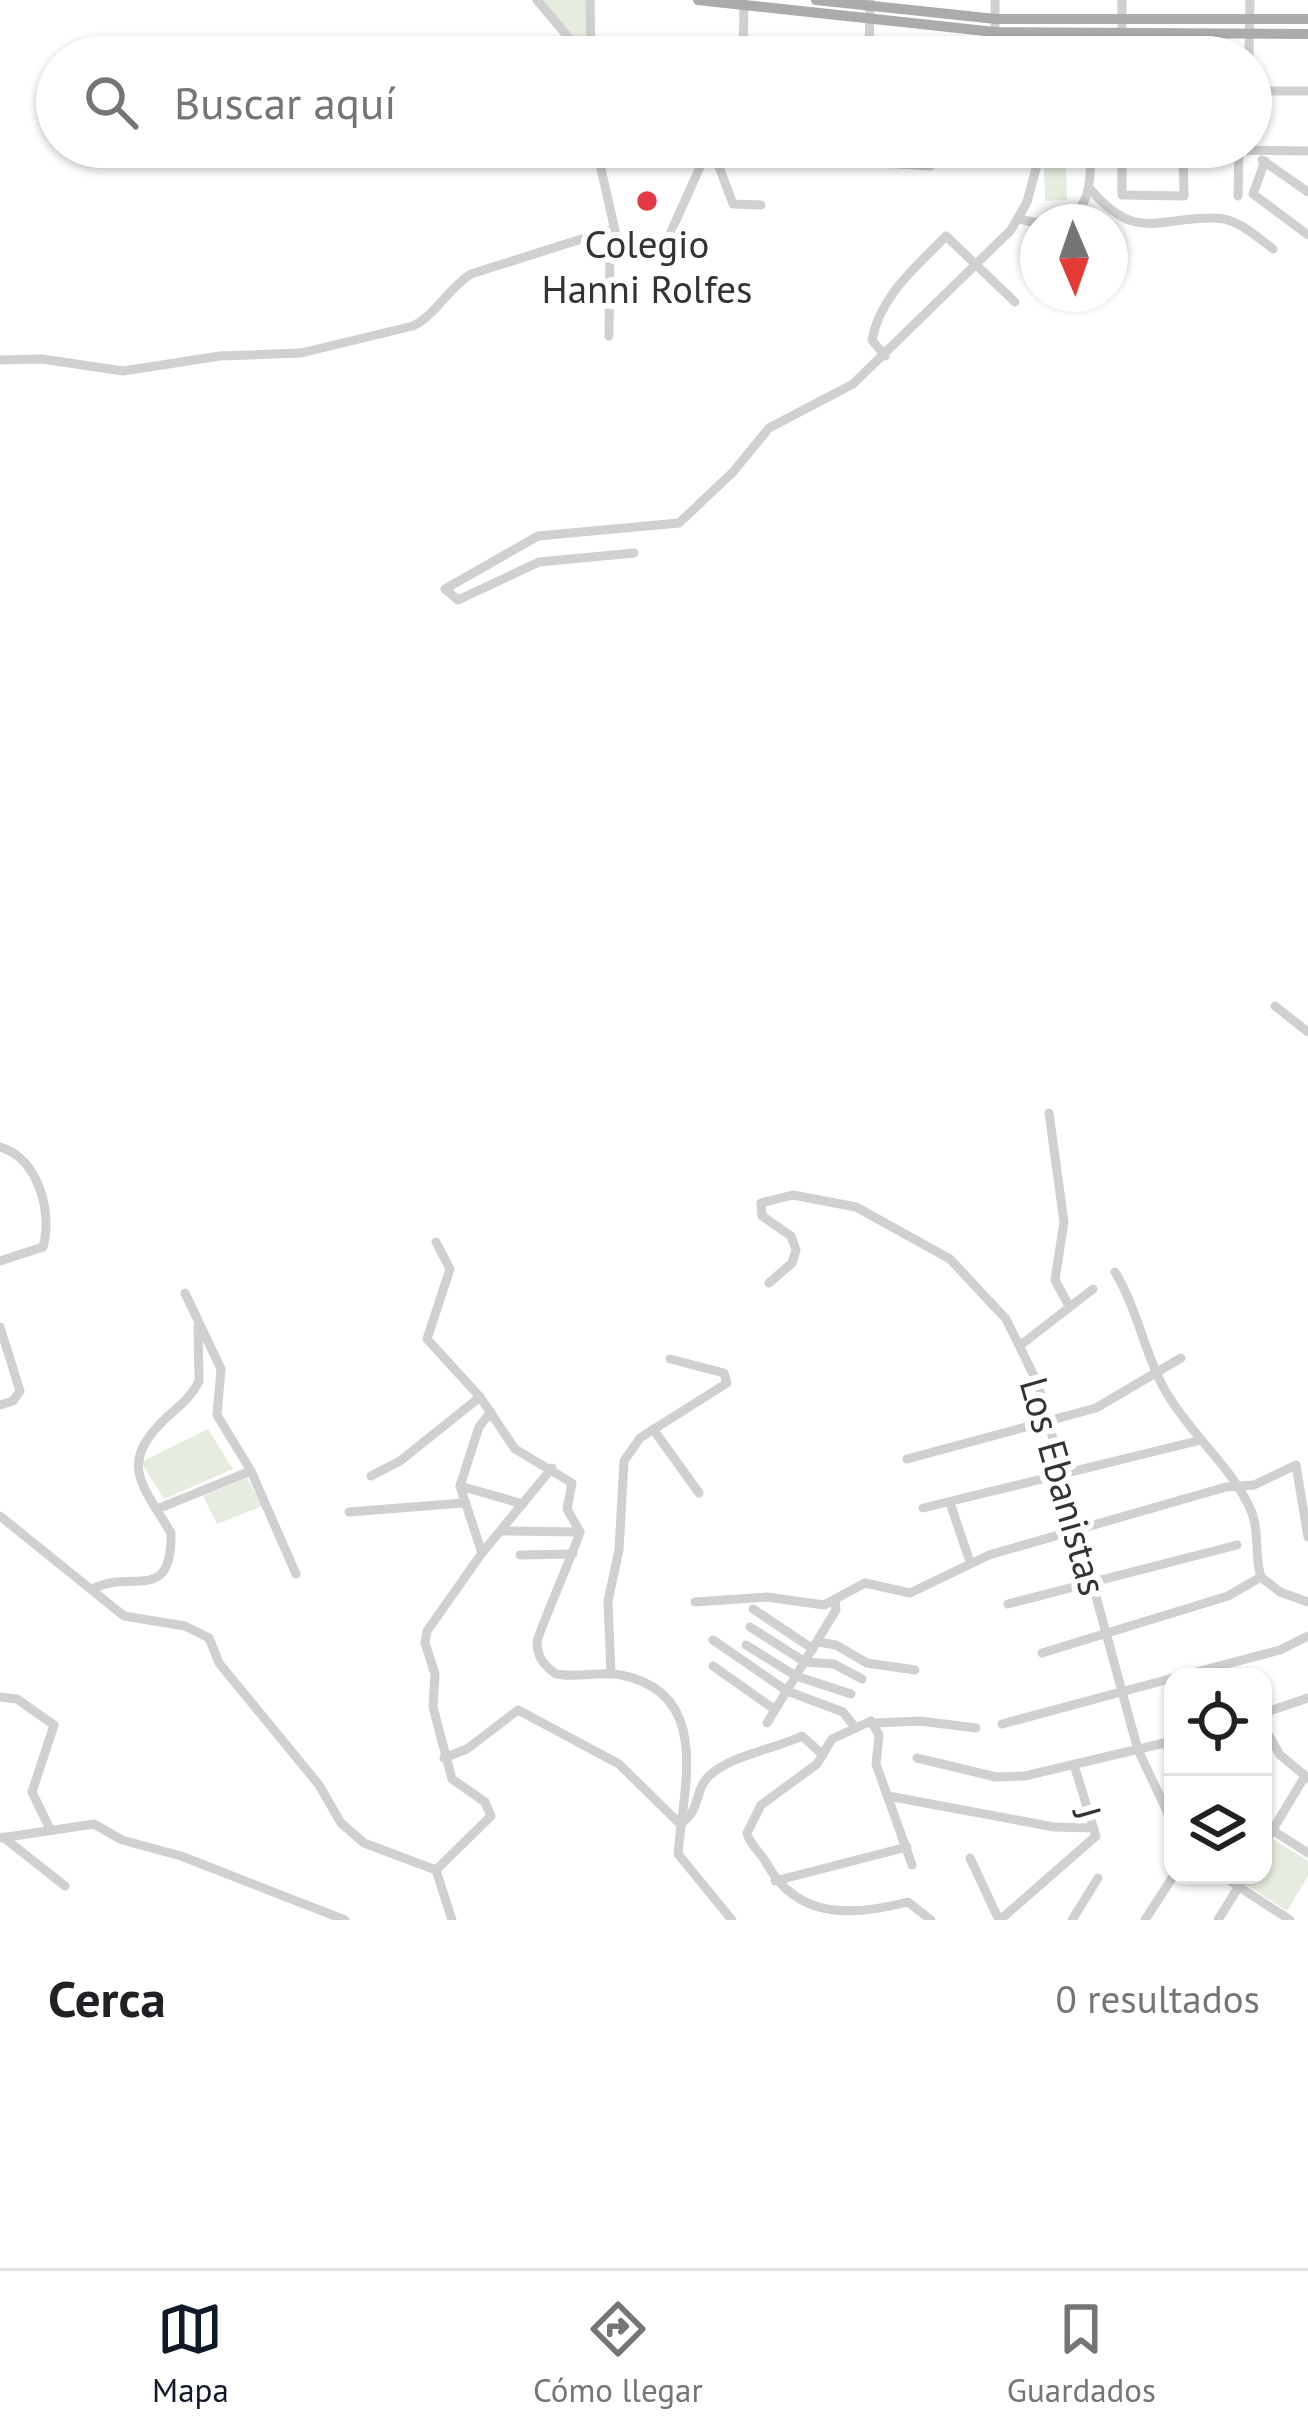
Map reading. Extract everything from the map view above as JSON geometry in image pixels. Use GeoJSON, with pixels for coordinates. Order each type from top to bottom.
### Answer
{"type":"FeatureCollection","features":[{"type":"Feature","properties":{"kind":"main road"},"geometry":{"type":"LineString","coordinates":[[698,0],[870,8]]}},
{"type":"Feature","properties":{"kind":"main road"},"geometry":{"type":"LineString","coordinates":[[816,0],[996,25],[1308,34]]}},
{"type":"Feature","properties":{"kind":"main road"},"geometry":{"type":"LineString","coordinates":[[1122,27],[1308,19]]}},
{"type":"Feature","properties":{"kind":"street"},"geometry":{"type":"LineString","coordinates":[[536,0],[571,36]]}},
{"type":"Feature","properties":{"kind":"street"},"geometry":{"type":"LineString","coordinates":[[589,36],[590,0]]}},
{"type":"Feature","properties":{"kind":"street"},"geometry":{"type":"LineString","coordinates":[[995,0],[996,36]]}},
{"type":"Feature","properties":{"kind":"street"},"geometry":{"type":"LineString","coordinates":[[1122,36],[1123,0]]}},
{"type":"Feature","properties":{"kind":"street"},"geometry":{"type":"LineString","coordinates":[[1249,33],[1250,0]]}},
{"type":"Feature","properties":{"kind":"street"},"geometry":{"type":"LineString","coordinates":[[743,36],[744,3]]}},
{"type":"Feature","properties":{"kind":"street"},"geometry":{"type":"LineString","coordinates":[[1272,91],[1308,91]]}},
{"type":"Feature","properties":{"kind":"street"},"geometry":{"type":"LineString","coordinates":[[1272,150],[1308,151]]}},
{"type":"Feature","properties":{"kind":"street"},"geometry":{"type":"LineString","coordinates":[[1272,167],[1308,192]]}},
{"type":"Feature","properties":{"kind":"street"},"geometry":{"type":"LineString","coordinates":[[601,168],[615,234],[629,249],[664,244],[699,168]]}},
{"type":"Feature","properties":{"kind":"street"},"geometry":{"type":"LineString","coordinates":[[720,168],[733,204],[761,206]]}},
{"type":"Feature","properties":{"kind":"street"},"geometry":{"type":"LineString","coordinates":[[634,553],[539,562],[458,600],[445,589],[460,576],[538,536],[679,524],[734,472],[769,428],[833,399],[885,356],[1018,219],[1035,168]]}},
{"type":"Feature","properties":{"kind":"street"},"geometry":{"type":"LineString","coordinates":[[1084,204],[1091,168]]}},
{"type":"Feature","properties":{"kind":"street"},"geometry":{"type":"LineString","coordinates":[[1122,168],[1122,195],[1184,196],[1184,168]]}},
{"type":"Feature","properties":{"kind":"street"},"geometry":{"type":"LineString","coordinates":[[1238,196],[1239,168]]}},
{"type":"Feature","properties":{"kind":"street"},"geometry":{"type":"LineString","coordinates":[[1262,168],[1253,194],[1308,235]]}},
{"type":"Feature","properties":{"kind":"street"},"geometry":{"type":"LineString","coordinates":[[1090,189],[1127,222],[1157,225],[1213,218],[1246,227],[1273,249]]}},
{"type":"Feature","properties":{"kind":"street"},"geometry":{"type":"LineString","coordinates":[[609,336],[610,248],[615,234]]}},
{"type":"Feature","properties":{"kind":"street"},"geometry":{"type":"LineString","coordinates":[[0,360],[42,359],[123,371],[220,356],[315,350],[413,326],[452,285],[471,274],[615,234]]}},
{"type":"Feature","properties":{"kind":"street"},"geometry":{"type":"LineString","coordinates":[[885,356],[872,340],[879,315],[890,296],[946,236],[1016,302]]}},
{"type":"Feature","properties":{"kind":"street"},"geometry":{"type":"LineString","coordinates":[[1275,1006],[1308,1032]]}},
{"type":"Feature","properties":{"kind":"street"},"geometry":{"type":"LineString","coordinates":[[1049,1113],[1064,1222],[1055,1280],[1069,1306]]}},
{"type":"Feature","properties":{"kind":"street"},"geometry":{"type":"LineString","coordinates":[[0,1147],[20,1158],[46,1210],[43,1247],[0,1261]]}},
{"type":"Feature","properties":{"kind":"street","name":"Los Ebanistas"},"geometry":{"type":"LineString","coordinates":[[769,1283],[792,1263],[796,1250],[790,1236],[762,1216],[761,1203],[793,1196],[835,1200],[950,1259],[1022,1344],[1049,1419],[1138,1750],[1164,1805]]}},
{"type":"Feature","properties":{"kind":"street"},"geometry":{"type":"LineString","coordinates":[[436,1242],[449,1269],[428,1339],[480,1397],[515,1449],[572,1483],[567,1509],[580,1532],[536,1638],[539,1654],[556,1674],[611,1674],[654,1689],[688,1730],[680,1824],[683,1864],[722,1900],[733,1920]]}},
{"type":"Feature","properties":{"kind":"street"},"geometry":{"type":"LineString","coordinates":[[1115,1271],[1134,1304],[1159,1372],[1197,1441],[1238,1486],[1253,1516],[1261,1577],[1280,1592],[1308,1602]]}},
{"type":"Feature","properties":{"kind":"street"},"geometry":{"type":"LineString","coordinates":[[1022,1344],[1093,1289]]}},
{"type":"Feature","properties":{"kind":"street"},"geometry":{"type":"LineString","coordinates":[[185,1293],[221,1369],[217,1415],[251,1471],[296,1574]]}},
{"type":"Feature","properties":{"kind":"street"},"geometry":{"type":"LineString","coordinates":[[0,1327],[20,1390],[14,1401],[0,1405]]}},
{"type":"Feature","properties":{"kind":"street"},"geometry":{"type":"LineString","coordinates":[[93,1589],[153,1582],[164,1572],[172,1533],[137,1478],[136,1464],[147,1436],[195,1390],[198,1327]]}},
{"type":"Feature","properties":{"kind":"street"},"geometry":{"type":"LineString","coordinates":[[907,1459],[1109,1402],[1181,1358]]}},
{"type":"Feature","properties":{"kind":"street"},"geometry":{"type":"LineString","coordinates":[[611,1674],[608,1601],[621,1530],[622,1468],[633,1447],[653,1429],[727,1383],[724,1373],[670,1359]]}},
{"type":"Feature","properties":{"kind":"street"},"geometry":{"type":"LineString","coordinates":[[371,1476],[400,1461],[480,1397]]}},
{"type":"Feature","properties":{"kind":"street"},"geometry":{"type":"LineString","coordinates":[[482,1553],[460,1486],[479,1427],[491,1412]]}},
{"type":"Feature","properties":{"kind":"street"},"geometry":{"type":"LineString","coordinates":[[653,1429],[699,1493]]}},
{"type":"Feature","properties":{"kind":"street"},"geometry":{"type":"LineString","coordinates":[[923,1508],[1197,1441]]}},
{"type":"Feature","properties":{"kind":"street"},"geometry":{"type":"LineString","coordinates":[[695,1602],[766,1597],[824,1605],[865,1583],[910,1593],[970,1562],[1076,1528],[1254,1485],[1296,1465],[1308,1537]]}},
{"type":"Feature","properties":{"kind":"street"},"geometry":{"type":"LineString","coordinates":[[436,1870],[491,1816],[485,1802],[452,1780],[425,1637],[482,1553],[552,1468]]}},
{"type":"Feature","properties":{"kind":"street"},"geometry":{"type":"LineString","coordinates":[[157,1509],[251,1471]]}},
{"type":"Feature","properties":{"kind":"street"},"geometry":{"type":"LineString","coordinates":[[460,1486],[523,1504]]}},
{"type":"Feature","properties":{"kind":"street"},"geometry":{"type":"LineString","coordinates":[[349,1512],[463,1503]]}},
{"type":"Feature","properties":{"kind":"street"},"geometry":{"type":"LineString","coordinates":[[950,1503],[970,1562]]}},
{"type":"Feature","properties":{"kind":"street"},"geometry":{"type":"LineString","coordinates":[[0,1516],[43,1556],[124,1616],[199,1630],[234,1683],[319,1785],[341,1823],[364,1843],[436,1870]]}},
{"type":"Feature","properties":{"kind":"street"},"geometry":{"type":"LineString","coordinates":[[503,1531],[580,1532]]}},
{"type":"Feature","properties":{"kind":"street"},"geometry":{"type":"LineString","coordinates":[[1008,1604],[1237,1545]]}},
{"type":"Feature","properties":{"kind":"street"},"geometry":{"type":"LineString","coordinates":[[520,1555],[573,1554]]}},
{"type":"Feature","properties":{"kind":"street"},"geometry":{"type":"LineString","coordinates":[[1042,1653],[1228,1596],[1261,1577]]}},
{"type":"Feature","properties":{"kind":"street"},"geometry":{"type":"LineString","coordinates":[[767,1723],[836,1610],[836,1600]]}},
{"type":"Feature","properties":{"kind":"street"},"geometry":{"type":"LineString","coordinates":[[753,1609],[815,1645],[836,1645],[867,1663],[916,1670]]}},
{"type":"Feature","properties":{"kind":"street"},"geometry":{"type":"LineString","coordinates":[[750,1627],[805,1662],[834,1664],[862,1679]]}},
{"type":"Feature","properties":{"kind":"street"},"geometry":{"type":"LineString","coordinates":[[1210,1668],[1280,1650],[1308,1636]]}},
{"type":"Feature","properties":{"kind":"street"},"geometry":{"type":"LineString","coordinates":[[713,1640],[787,1691],[843,1712],[854,1726]]}},
{"type":"Feature","properties":{"kind":"street"},"geometry":{"type":"LineString","coordinates":[[746,1645],[796,1676],[851,1694]]}},
{"type":"Feature","properties":{"kind":"street"},"geometry":{"type":"LineString","coordinates":[[712,1666],[774,1709]]}},
{"type":"Feature","properties":{"kind":"street"},"geometry":{"type":"LineString","coordinates":[[1002,1724],[1164,1680]]}},
{"type":"Feature","properties":{"kind":"street"},"geometry":{"type":"LineString","coordinates":[[0,1697],[17,1699],[54,1725],[32,1792],[49,1827]]}},
{"type":"Feature","properties":{"kind":"street"},"geometry":{"type":"LineString","coordinates":[[1272,1710],[1308,1697]]}},
{"type":"Feature","properties":{"kind":"street"},"geometry":{"type":"LineString","coordinates":[[444,1757],[467,1749],[518,1710],[619,1764],[680,1824]]}},
{"type":"Feature","properties":{"kind":"street"},"geometry":{"type":"LineString","coordinates":[[931,1920],[908,1902],[869,1914],[829,1917],[775,1882],[748,1842],[751,1819],[823,1755],[832,1739],[854,1726],[920,1721],[976,1728]]}},
{"type":"Feature","properties":{"kind":"street"},"geometry":{"type":"LineString","coordinates":[[876,1723],[876,1764],[912,1865]]}},
{"type":"Feature","properties":{"kind":"street"},"geometry":{"type":"LineString","coordinates":[[680,1824],[697,1810],[702,1784],[718,1769],[802,1736],[823,1755]]}},
{"type":"Feature","properties":{"kind":"street"},"geometry":{"type":"LineString","coordinates":[[1272,1741],[1280,1755],[1306,1777],[1272,1823]]}},
{"type":"Feature","properties":{"kind":"street","name":"J"},"geometry":{"type":"LineString","coordinates":[[999,1920],[1093,1839],[1094,1828],[1074,1766],[1164,1743]]}},
{"type":"Feature","properties":{"kind":"street"},"geometry":{"type":"LineString","coordinates":[[917,1758],[996,1777],[1074,1766]]}},
{"type":"Feature","properties":{"kind":"street"},"geometry":{"type":"LineString","coordinates":[[888,1796],[1054,1827],[1094,1828]]}},
{"type":"Feature","properties":{"kind":"street"},"geometry":{"type":"LineString","coordinates":[[2,1837],[49,1827],[106,1827],[122,1840],[181,1856],[345,1920]]}},
{"type":"Feature","properties":{"kind":"street"},"geometry":{"type":"LineString","coordinates":[[1272,1830],[1308,1853]]}},
{"type":"Feature","properties":{"kind":"street"},"geometry":{"type":"LineString","coordinates":[[2,1837],[65,1886]]}},
{"type":"Feature","properties":{"kind":"street"},"geometry":{"type":"LineString","coordinates":[[775,1882],[907,1847]]}},
{"type":"Feature","properties":{"kind":"street"},"geometry":{"type":"LineString","coordinates":[[970,1858],[999,1920]]}},
{"type":"Feature","properties":{"kind":"street"},"geometry":{"type":"LineString","coordinates":[[436,1870],[452,1920]]}},
{"type":"Feature","properties":{"kind":"street"},"geometry":{"type":"LineString","coordinates":[[1072,1920],[1098,1879]]}},
{"type":"Feature","properties":{"kind":"street"},"geometry":{"type":"LineString","coordinates":[[1145,1920],[1168,1884]]}},
{"type":"Feature","properties":{"kind":"street"},"geometry":{"type":"LineString","coordinates":[[1233,1884],[1290,1920]]}},
{"type":"Feature","properties":{"kind":"street"},"geometry":{"type":"LineString","coordinates":[[1219,1920],[1240,1884]]}},
{"type":"Feature","properties":{"kind":"shaded area"},"geometry":{"type":"Polygon","coordinates":[[[542,0],[589,0],[588,36],[570,36],[542,0]]]}},
{"type":"Feature","properties":{"kind":"shaded area"},"geometry":{"type":"Polygon","coordinates":[[[1044,168],[1066,168],[1067,200],[1045,201],[1044,168]]]}},
{"type":"Feature","properties":{"kind":"shaded area"},"geometry":{"type":"Polygon","coordinates":[[[208,1429],[233,1469],[164,1499],[141,1462],[208,1429]]]}},
{"type":"Feature","properties":{"kind":"shaded area"},"geometry":{"type":"Polygon","coordinates":[[[247,1478],[262,1506],[217,1524],[203,1496],[247,1478]]]}},
{"type":"Feature","properties":{"kind":"shaded area"},"geometry":{"type":"Polygon","coordinates":[[[1272,1839],[1308,1861],[1308,1876],[1287,1911],[1245,1884],[1272,1884],[1272,1839]]]}},
{"type":"Feature","properties":{"kind":"place","name":"Colegio Hanni Rolfes"},"geometry":{"type":"Point","coordinates":[647,201]}}]}
